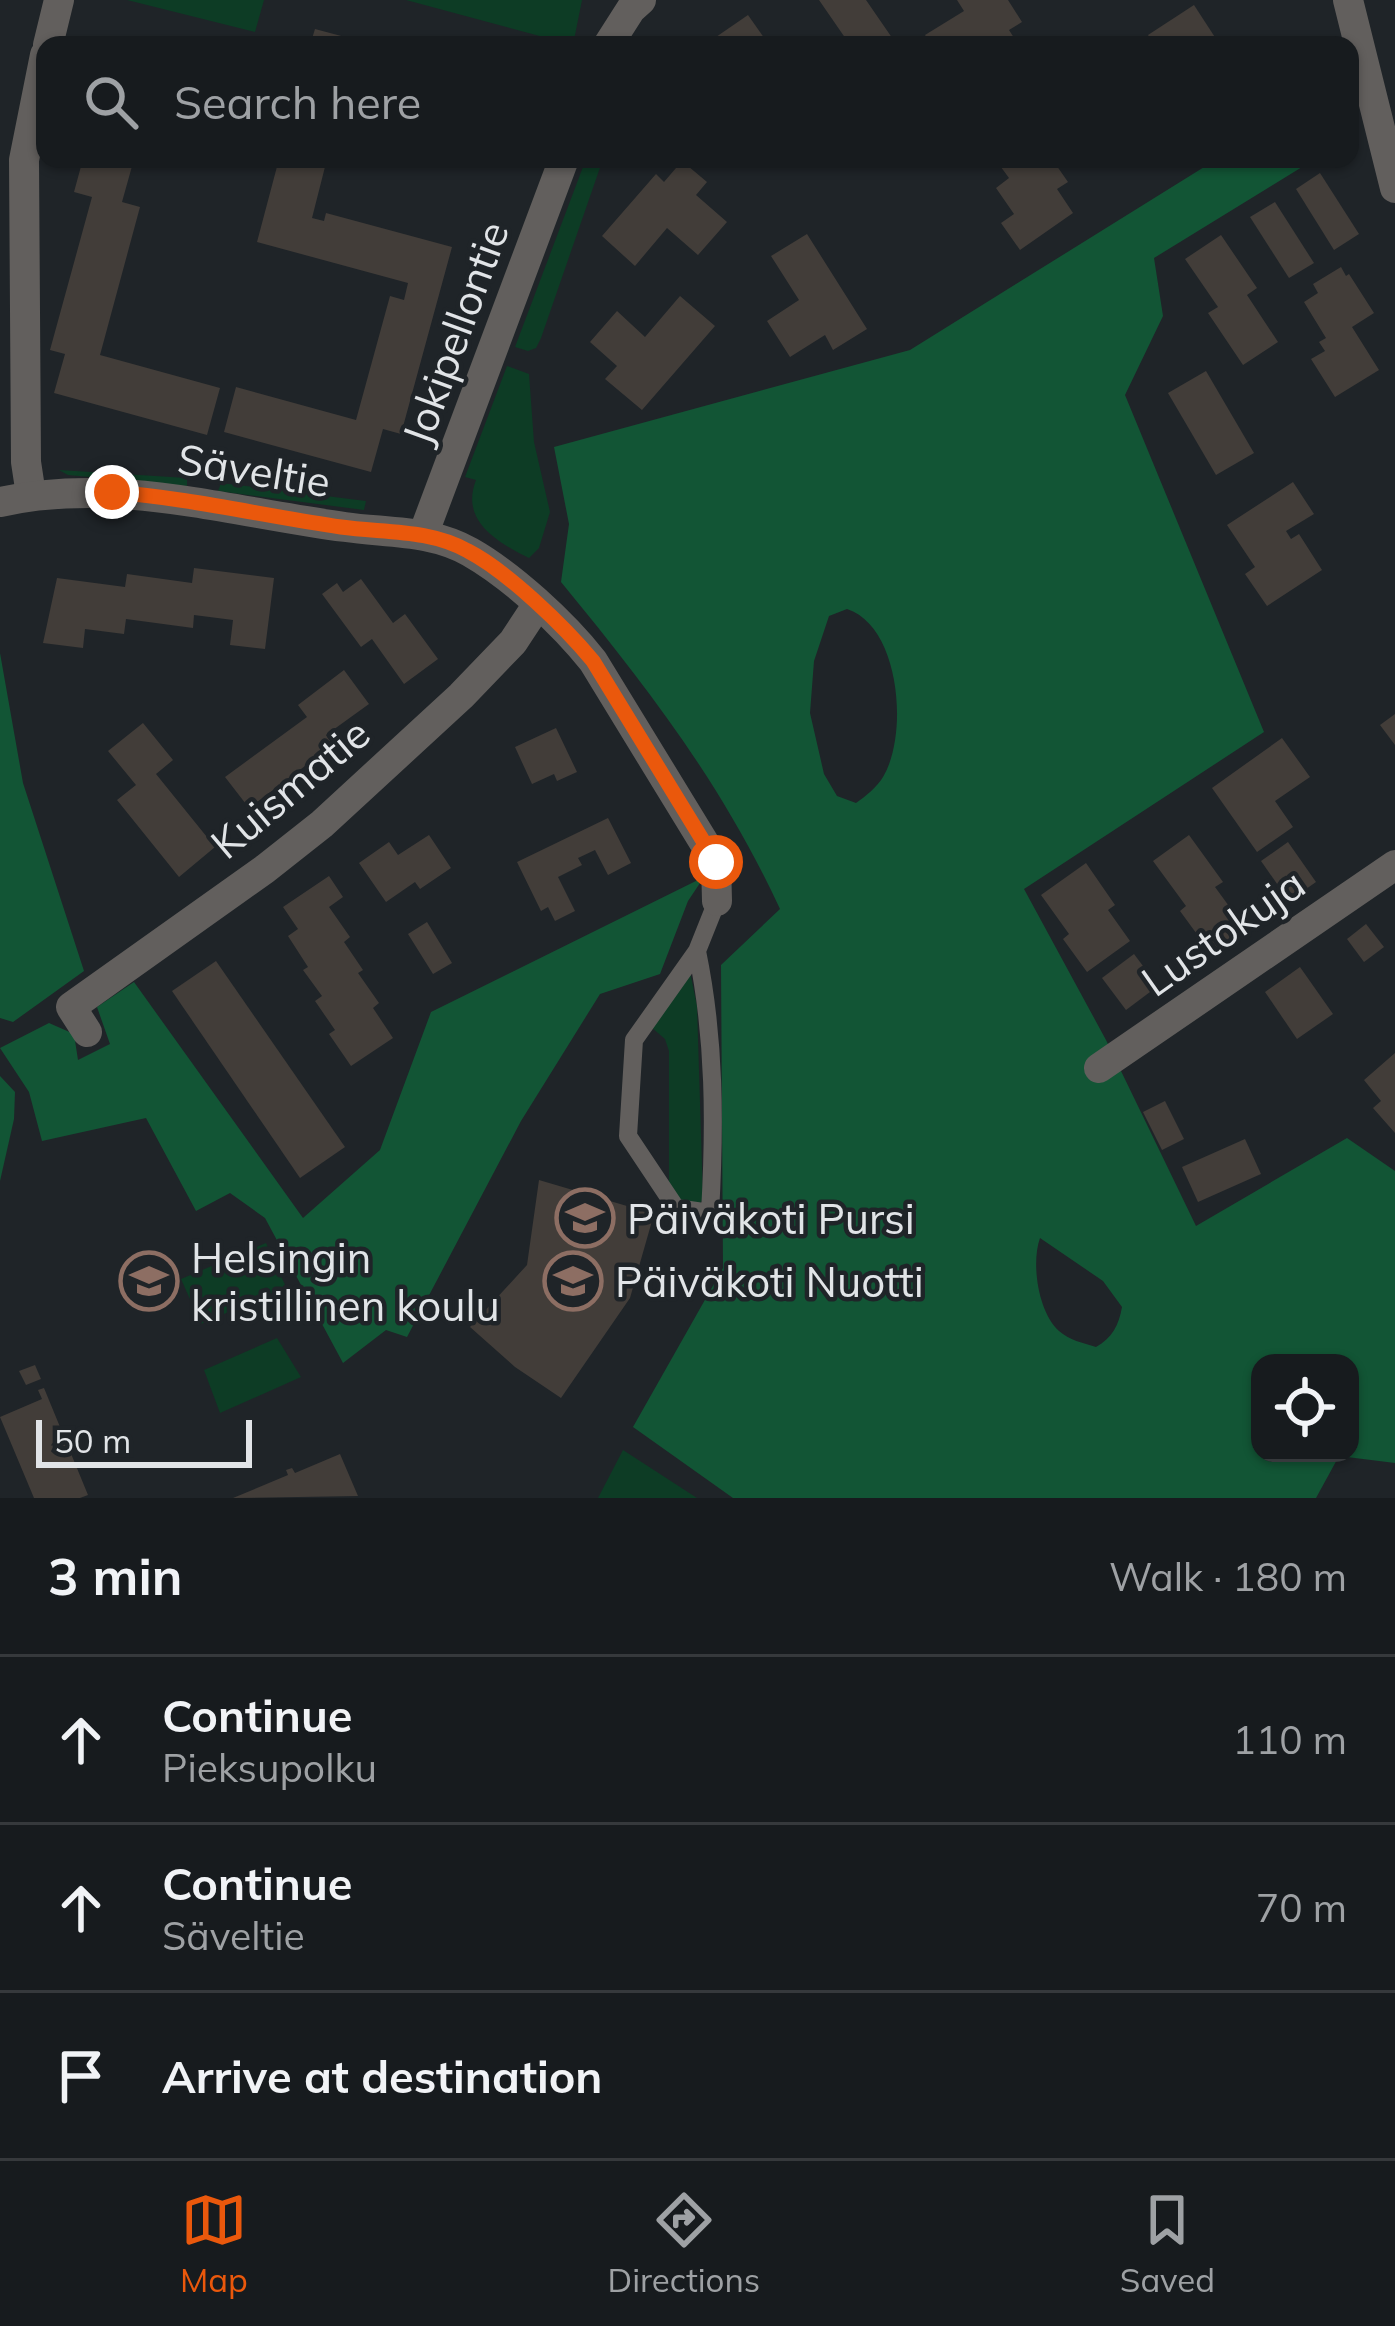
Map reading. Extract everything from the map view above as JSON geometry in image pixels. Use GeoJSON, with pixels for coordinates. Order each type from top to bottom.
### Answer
{"type":"FeatureCollection","features":[{"type":"Feature","properties":{"kind":"street"},"geometry":{"type":"LineString","coordinates":[[50,36],[59,0]]}},
{"type":"Feature","properties":{"kind":"street"},"geometry":{"type":"LineString","coordinates":[[615,36],[641,0]]}},
{"type":"Feature","properties":{"kind":"street"},"geometry":{"type":"LineString","coordinates":[[1348,0],[1357,36]]}},
{"type":"Feature","properties":{"kind":"street"},"geometry":{"type":"LineString","coordinates":[[1359,44],[1395,188]]}},
{"type":"Feature","properties":{"kind":"street"},"geometry":{"type":"LineString","coordinates":[[32,495],[26,462],[24,160],[36,101]]}},
{"type":"Feature","properties":{"kind":"street","name":"Jokipellontie"},"geometry":{"type":"LineString","coordinates":[[423,535],[561,168]]}},
{"type":"Feature","properties":{"kind":"street","name":"Säveltie"},"geometry":{"type":"LineString","coordinates":[[0,502],[32,495],[144,495],[423,535],[468,550],[538,604],[593,661],[716,862],[717,902]]}},
{"type":"Feature","properties":{"kind":"street","name":"Kuismatie"},"geometry":{"type":"LineString","coordinates":[[68,1020],[322,824],[460,696],[513,641],[538,604]]}},
{"type":"Feature","properties":{"kind":"street","name":"Lustokuja"},"geometry":{"type":"LineString","coordinates":[[1100,1068],[1395,865]]}},
{"type":"Feature","properties":{"kind":"lane"},"geometry":{"type":"LineString","coordinates":[[698,951],[716,1114],[710,1213],[676,1208],[628,1136],[634,1040],[698,951],[717,902]]}},
{"type":"Feature","properties":{"kind":"green space"},"geometry":{"type":"Polygon","coordinates":[[[127,0],[264,0],[255,32],[127,0]]]}},
{"type":"Feature","properties":{"kind":"green space"},"geometry":{"type":"Polygon","coordinates":[[[406,0],[582,0],[575,36],[540,36],[406,0]]]}},
{"type":"Feature","properties":{"kind":"green space"},"geometry":{"type":"Polygon","coordinates":[[[583,168],[600,168],[541,338],[528,351],[515,347],[583,168]]]}},
{"type":"Feature","properties":{"kind":"green space"},"geometry":{"type":"Polygon","coordinates":[[[1203,168],[1300,168],[1154,258],[1163,316],[1125,395],[1264,732],[1024,889],[1106,1040],[1196,1226],[1347,1138],[1395,1171],[1395,1463],[1359,1458],[1359,1354],[1251,1354],[1251,1462],[1336,1462],[1316,1498],[733,1498],[633,1427],[723,1268],[721,965],[780,909],[734,820],[681,738],[561,582],[569,524],[554,447],[910,350],[1203,168]],[[847,609],[829,616],[814,661],[810,713],[824,774],[837,796],[856,803],[883,777],[896,735],[895,683],[879,636],[865,619],[847,609]],[[1040,1238],[1038,1287],[1052,1323],[1067,1337],[1096,1347],[1114,1330],[1122,1307],[1103,1281],[1040,1238]]]}},
{"type":"Feature","properties":{"kind":"green space"},"geometry":{"type":"Polygon","coordinates":[[[507,366],[529,374],[534,442],[550,512],[539,548],[529,558],[505,545],[477,518],[472,494],[476,480],[465,477],[507,366]]]}},
{"type":"Feature","properties":{"kind":"green space"},"geometry":{"type":"Polygon","coordinates":[[[59,470],[187,478],[187,486],[68,475],[59,470]]]}},
{"type":"Feature","properties":{"kind":"green space"},"geometry":{"type":"Polygon","coordinates":[[[221,483],[366,501],[364,510],[218,491],[221,483]]]}},
{"type":"Feature","properties":{"kind":"green space"},"geometry":{"type":"Polygon","coordinates":[[[0,653],[23,783],[84,971],[13,1022],[0,1018],[0,653]]]}},
{"type":"Feature","properties":{"kind":"green space"},"geometry":{"type":"Polygon","coordinates":[[[704,877],[688,901],[660,974],[600,994],[521,1121],[407,1337],[386,1330],[343,1363],[265,1218],[230,1193],[196,1211],[146,1118],[42,1141],[29,1092],[0,1048],[49,1023],[74,1034],[78,1060],[110,1044],[97,1007],[134,982],[303,1218],[380,1150],[431,1012],[704,877]]]}},
{"type":"Feature","properties":{"kind":"green space"},"geometry":{"type":"Polygon","coordinates":[[[690,972],[697,1006],[703,1199],[698,1206],[669,1191],[669,1051],[665,1039],[651,1027],[690,972]]]}},
{"type":"Feature","properties":{"kind":"green space"},"geometry":{"type":"Polygon","coordinates":[[[0,1076],[15,1092],[0,1181],[0,1076]]]}},
{"type":"Feature","properties":{"kind":"green space"},"geometry":{"type":"Polygon","coordinates":[[[266,1243],[286,1287],[201,1324],[181,1279],[266,1243]]]}},
{"type":"Feature","properties":{"kind":"green space"},"geometry":{"type":"Polygon","coordinates":[[[277,1338],[301,1377],[220,1413],[204,1370],[277,1338]]]}},
{"type":"Feature","properties":{"kind":"green space"},"geometry":{"type":"Polygon","coordinates":[[[623,1450],[697,1498],[598,1498],[623,1450]]]}},
{"type":"Feature","properties":{"kind":"building"},"geometry":{"type":"Polygon","coordinates":[[[819,0],[866,0],[891,36],[844,36],[819,0]]]}},
{"type":"Feature","properties":{"kind":"building"},"geometry":{"type":"Polygon","coordinates":[[[957,0],[1008,0],[1022,22],[1009,30],[1013,36],[925,35],[964,11],[957,0]]]}},
{"type":"Feature","properties":{"kind":"building"},"geometry":{"type":"Polygon","coordinates":[[[1194,5],[1214,36],[1149,36],[1194,5]]]}},
{"type":"Feature","properties":{"kind":"building"},"geometry":{"type":"Polygon","coordinates":[[[748,15],[763,36],[717,36],[748,15]]]}},
{"type":"Feature","properties":{"kind":"building"},"geometry":{"type":"Polygon","coordinates":[[[315,29],[341,36],[313,36],[315,29]]]}},
{"type":"Feature","properties":{"kind":"building"},"geometry":{"type":"Polygon","coordinates":[[[81,168],[131,168],[122,202],[140,207],[100,355],[220,388],[207,435],[54,393],[65,354],[50,350],[92,197],[74,192],[81,168]]]}},
{"type":"Feature","properties":{"kind":"building"},"geometry":{"type":"Polygon","coordinates":[[[277,168],[325,168],[312,218],[324,221],[326,213],[452,247],[401,434],[383,429],[371,472],[224,432],[236,387],[356,420],[390,296],[404,300],[408,283],[257,242],[277,168]]]}},
{"type":"Feature","properties":{"kind":"building"},"geometry":{"type":"Polygon","coordinates":[[[676,168],[690,168],[707,182],[696,195],[727,222],[698,255],[667,228],[635,266],[602,236],[656,174],[664,182],[676,168]]]}},
{"type":"Feature","properties":{"kind":"building"},"geometry":{"type":"Polygon","coordinates":[[[1002,168],[1058,168],[1068,182],[1057,189],[1073,213],[1020,250],[1001,223],[1014,214],[996,188],[1009,178],[1002,168]]]}},
{"type":"Feature","properties":{"kind":"building"},"geometry":{"type":"Polygon","coordinates":[[[1320,173],[1359,234],[1334,250],[1296,189],[1320,173]]]}},
{"type":"Feature","properties":{"kind":"building"},"geometry":{"type":"Polygon","coordinates":[[[1275,202],[1314,263],[1289,278],[1250,217],[1275,202]]]}},
{"type":"Feature","properties":{"kind":"building"},"geometry":{"type":"Polygon","coordinates":[[[807,234],[867,329],[833,350],[825,335],[790,357],[767,321],[799,300],[771,256],[807,234]]]}},
{"type":"Feature","properties":{"kind":"building"},"geometry":{"type":"Polygon","coordinates":[[[1221,235],[1257,288],[1247,295],[1278,342],[1243,365],[1208,313],[1218,307],[1185,259],[1221,235]]]}},
{"type":"Feature","properties":{"kind":"building"},"geometry":{"type":"Polygon","coordinates":[[[1341,267],[1374,313],[1352,327],[1379,370],[1335,397],[1311,359],[1325,351],[1319,342],[1326,338],[1304,302],[1318,293],[1313,284],[1341,267]]]}},
{"type":"Feature","properties":{"kind":"building"},"geometry":{"type":"Polygon","coordinates":[[[680,296],[715,326],[642,410],[605,379],[617,366],[590,342],[617,311],[645,337],[680,296]]]}},
{"type":"Feature","properties":{"kind":"building"},"geometry":{"type":"Polygon","coordinates":[[[1206,371],[1254,453],[1216,475],[1168,393],[1206,371]]]}},
{"type":"Feature","properties":{"kind":"building"},"geometry":{"type":"Polygon","coordinates":[[[1293,482],[1314,514],[1286,531],[1291,539],[1299,534],[1322,570],[1267,606],[1245,574],[1255,567],[1227,525],[1293,482]]]}},
{"type":"Feature","properties":{"kind":"building"},"geometry":{"type":"Polygon","coordinates":[[[194,568],[274,578],[265,649],[230,645],[233,620],[194,615],[193,628],[126,619],[124,634],[85,629],[83,648],[43,643],[57,578],[125,587],[127,574],[192,583],[194,568]]]}},
{"type":"Feature","properties":{"kind":"building"},"geometry":{"type":"Polygon","coordinates":[[[361,579],[393,623],[405,614],[438,659],[404,684],[372,639],[361,647],[322,594],[337,583],[343,592],[361,579]]]}},
{"type":"Feature","properties":{"kind":"building"},"geometry":{"type":"Polygon","coordinates":[[[344,670],[369,704],[326,735],[333,745],[249,808],[225,777],[307,717],[298,705],[344,670]]]}},
{"type":"Feature","properties":{"kind":"building"},"geometry":{"type":"Polygon","coordinates":[[[1395,714],[1395,745],[1380,725],[1395,714]]]}},
{"type":"Feature","properties":{"kind":"building"},"geometry":{"type":"Polygon","coordinates":[[[143,723],[173,760],[156,774],[215,847],[179,877],[117,800],[136,785],[108,751],[143,723]]]}},
{"type":"Feature","properties":{"kind":"building"},"geometry":{"type":"Polygon","coordinates":[[[556,728],[577,772],[557,781],[554,774],[532,784],[515,747],[556,728]]]}},
{"type":"Feature","properties":{"kind":"building"},"geometry":{"type":"Polygon","coordinates":[[[1282,738],[1310,777],[1275,801],[1293,827],[1257,852],[1212,788],[1282,738]]]}},
{"type":"Feature","properties":{"kind":"building"},"geometry":{"type":"Polygon","coordinates":[[[608,818],[631,863],[608,875],[595,850],[578,858],[582,865],[558,877],[575,911],[555,921],[548,907],[541,911],[517,862],[608,818]]]}},
{"type":"Feature","properties":{"kind":"building"},"geometry":{"type":"Polygon","coordinates":[[[429,835],[451,868],[420,889],[415,882],[386,902],[359,863],[389,842],[398,855],[429,835]]]}},
{"type":"Feature","properties":{"kind":"building"},"geometry":{"type":"Polygon","coordinates":[[[1189,835],[1223,882],[1215,887],[1245,928],[1210,952],[1180,911],[1186,906],[1153,861],[1189,835]]]}},
{"type":"Feature","properties":{"kind":"building"},"geometry":{"type":"Polygon","coordinates":[[[1288,842],[1316,882],[1289,901],[1261,861],[1288,842]]]}},
{"type":"Feature","properties":{"kind":"building"},"geometry":{"type":"Polygon","coordinates":[[[1086,863],[1115,905],[1108,910],[1130,941],[1087,972],[1063,939],[1069,934],[1041,895],[1086,863]]]}},
{"type":"Feature","properties":{"kind":"building"},"geometry":{"type":"Polygon","coordinates":[[[329,876],[343,897],[329,907],[350,937],[344,942],[363,970],[358,973],[379,1003],[373,1008],[393,1038],[351,1066],[329,1034],[335,1030],[315,1001],[322,996],[303,970],[308,967],[288,936],[298,929],[283,907],[329,876]]]}},
{"type":"Feature","properties":{"kind":"building"},"geometry":{"type":"Polygon","coordinates":[[[427,922],[452,963],[433,974],[408,934],[427,922]]]}},
{"type":"Feature","properties":{"kind":"building"},"geometry":{"type":"Polygon","coordinates":[[[1366,924],[1384,947],[1364,962],[1347,939],[1366,924]]]}},
{"type":"Feature","properties":{"kind":"building"},"geometry":{"type":"Polygon","coordinates":[[[1134,954],[1158,986],[1126,1010],[1102,978],[1134,954]]]}},
{"type":"Feature","properties":{"kind":"building"},"geometry":{"type":"Polygon","coordinates":[[[216,961],[345,1147],[300,1178],[172,991],[216,961]]]}},
{"type":"Feature","properties":{"kind":"building"},"geometry":{"type":"Polygon","coordinates":[[[1300,967],[1333,1014],[1297,1039],[1265,992],[1300,967]]]}},
{"type":"Feature","properties":{"kind":"building"},"geometry":{"type":"Polygon","coordinates":[[[1395,1053],[1395,1133],[1373,1108],[1381,1101],[1364,1080],[1395,1053]]]}},
{"type":"Feature","properties":{"kind":"building"},"geometry":{"type":"Polygon","coordinates":[[[1165,1101],[1184,1139],[1162,1150],[1143,1112],[1165,1101]]]}},
{"type":"Feature","properties":{"kind":"building"},"geometry":{"type":"Polygon","coordinates":[[[1245,1139],[1261,1174],[1198,1202],[1182,1167],[1245,1139]]]}},
{"type":"Feature","properties":{"kind":"building","name":"Päiväkoti Nuotti"},"geometry":{"type":"Polygon","coordinates":[[[539,1180],[654,1214],[630,1298],[561,1398],[515,1367],[470,1327],[527,1265],[539,1180]]]}},
{"type":"Feature","properties":{"kind":"building"},"geometry":{"type":"Polygon","coordinates":[[[35,1365],[41,1379],[26,1385],[19,1371],[35,1365]]]}},
{"type":"Feature","properties":{"kind":"building"},"geometry":{"type":"Polygon","coordinates":[[[44,1388],[88,1495],[80,1498],[34,1498],[0,1417],[42,1399],[38,1390],[44,1388]]]}},
{"type":"Feature","properties":{"kind":"building"},"geometry":{"type":"Polygon","coordinates":[[[340,1454],[358,1496],[233,1498],[288,1475],[286,1470],[292,1468],[295,1473],[340,1454]]]}},
{"type":"Feature","properties":{"kind":"place","name":"Päiväkoti Pursi"},"geometry":{"type":"Point","coordinates":[585,1218]}},
{"type":"Feature","properties":{"kind":"place","name":"Helsingin kristillinen koulu"},"geometry":{"type":"Point","coordinates":[149,1281]}},
{"type":"Feature","properties":{"kind":"place","name":"Päiväkoti Nuotti"},"geometry":{"type":"Point","coordinates":[573,1281]}},
{"type":"Feature","properties":{"kind":"route"},"geometry":{"type":"LineString","coordinates":[[112,492],[423,535],[468,550],[538,604],[593,661],[716,862]]}}]}
